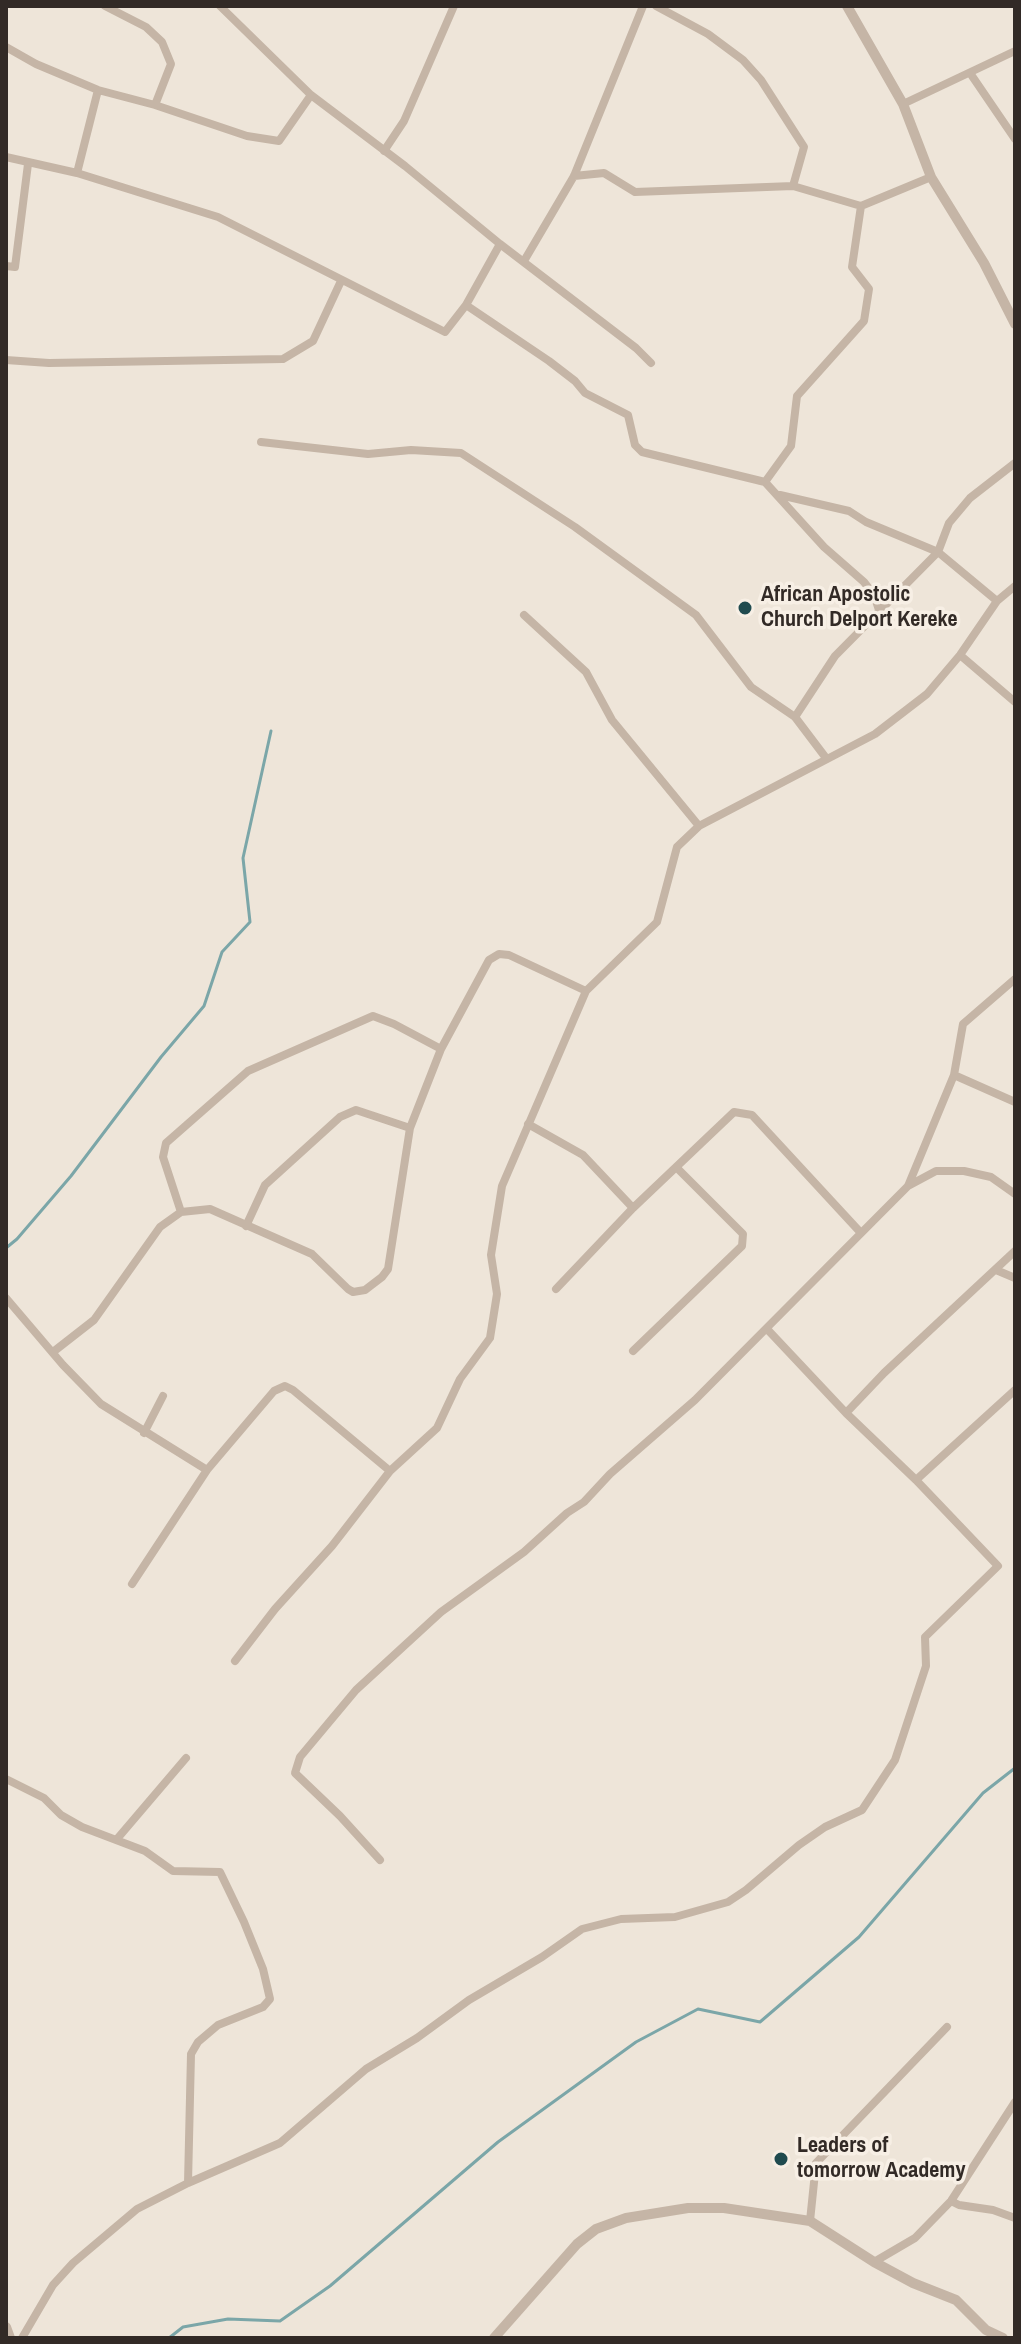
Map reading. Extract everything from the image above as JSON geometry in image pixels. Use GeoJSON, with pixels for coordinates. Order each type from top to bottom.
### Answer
{"type":"FeatureCollection","features":[{"type":"Feature","properties":{"kind":"street"},"geometry":{"type":"LineString","coordinates":[[105,6],[146,27],[162,42],[171,64],[155,105]]}},
{"type":"Feature","properties":{"kind":"street"},"geometry":{"type":"LineString","coordinates":[[220,6],[311,95],[636,348],[651,363]]}},
{"type":"Feature","properties":{"kind":"street"},"geometry":{"type":"LineString","coordinates":[[384,151],[404,121],[454,6]]}},
{"type":"Feature","properties":{"kind":"street"},"geometry":{"type":"LineString","coordinates":[[524,261],[574,176],[643,6]]}},
{"type":"Feature","properties":{"kind":"street"},"geometry":{"type":"LineString","coordinates":[[656,6],[708,34],[743,60],[761,80],[804,147],[793,186]]}},
{"type":"Feature","properties":{"kind":"street"},"geometry":{"type":"LineString","coordinates":[[847,6],[903,104],[931,177],[984,263],[1015,324]]}},
{"type":"Feature","properties":{"kind":"street"},"geometry":{"type":"LineString","coordinates":[[6,47],[36,64],[98,90],[155,105],[247,136],[279,141],[311,95]]}},
{"type":"Feature","properties":{"kind":"street"},"geometry":{"type":"LineString","coordinates":[[903,104],[1015,51]]}},
{"type":"Feature","properties":{"kind":"street"},"geometry":{"type":"LineString","coordinates":[[970,73],[1015,139]]}},
{"type":"Feature","properties":{"kind":"street"},"geometry":{"type":"LineString","coordinates":[[77,173],[98,90]]}},
{"type":"Feature","properties":{"kind":"street"},"geometry":{"type":"LineString","coordinates":[[6,157],[77,173],[218,217],[445,332],[466,305],[500,244]]}},
{"type":"Feature","properties":{"kind":"street"},"geometry":{"type":"LineString","coordinates":[[6,266],[15,267],[28,164]]}},
{"type":"Feature","properties":{"kind":"street"},"geometry":{"type":"LineString","coordinates":[[574,176],[604,173],[635,192],[793,186],[861,206],[931,177]]}},
{"type":"Feature","properties":{"kind":"street"},"geometry":{"type":"LineString","coordinates":[[765,482],[791,446],[797,396],[864,321],[869,289],[852,267],[861,206]]}},
{"type":"Feature","properties":{"kind":"street"},"geometry":{"type":"LineString","coordinates":[[6,360],[63,363],[283,359],[313,341],[341,281]]}},
{"type":"Feature","properties":{"kind":"street"},"geometry":{"type":"LineString","coordinates":[[466,305],[549,361],[585,393],[628,415],[635,445],[642,452],[765,482],[824,547],[864,582],[874,595],[879,610]]}},
{"type":"Feature","properties":{"kind":"street"},"geometry":{"type":"LineString","coordinates":[[261,442],[368,454],[411,450],[461,453],[575,527],[696,615],[751,687],[795,717],[826,758]]}},
{"type":"Feature","properties":{"kind":"street"},"geometry":{"type":"LineString","coordinates":[[795,717],[835,656],[938,552],[949,523],[970,498],[1015,463]]}},
{"type":"Feature","properties":{"kind":"street"},"geometry":{"type":"LineString","coordinates":[[780,495],[849,511],[866,522],[938,552],[997,601]]}},
{"type":"Feature","properties":{"kind":"street"},"geometry":{"type":"LineString","coordinates":[[235,1661],[275,1609],[332,1546],[390,1471],[437,1428],[460,1379],[490,1338],[497,1294],[491,1255],[502,1186],[586,991],[657,922],[677,847],[699,826],[875,734],[927,694],[960,655],[997,601],[1015,586]]}},
{"type":"Feature","properties":{"kind":"street"},"geometry":{"type":"LineString","coordinates":[[524,615],[586,672],[612,720],[699,826]]}},
{"type":"Feature","properties":{"kind":"street"},"geometry":{"type":"LineString","coordinates":[[960,655],[1015,702]]}},
{"type":"Feature","properties":{"kind":"street"},"geometry":{"type":"LineString","coordinates":[[53,1352],[94,1320],[160,1227],[181,1212],[210,1209],[312,1254],[348,1289],[353,1292],[365,1290],[388,1269],[410,1128],[441,1049],[489,960],[499,954],[509,955],[586,991]]}},
{"type":"Feature","properties":{"kind":"street"},"geometry":{"type":"LineString","coordinates":[[908,1186],[954,1075],[963,1024],[1015,979]]}},
{"type":"Feature","properties":{"kind":"street"},"geometry":{"type":"LineString","coordinates":[[181,1212],[163,1157],[166,1143],[248,1071],[373,1016],[441,1049]]}},
{"type":"Feature","properties":{"kind":"street"},"geometry":{"type":"LineString","coordinates":[[954,1075],[1015,1102]]}},
{"type":"Feature","properties":{"kind":"street"},"geometry":{"type":"LineString","coordinates":[[246,1226],[265,1185],[340,1117],[356,1110],[410,1128]]}},
{"type":"Feature","properties":{"kind":"street"},"geometry":{"type":"LineString","coordinates":[[556,1289],[633,1208],[734,1112],[752,1115],[861,1233]]}},
{"type":"Feature","properties":{"kind":"street"},"geometry":{"type":"LineString","coordinates":[[528,1124],[583,1155],[633,1208]]}},
{"type":"Feature","properties":{"kind":"street"},"geometry":{"type":"LineString","coordinates":[[633,1351],[742,1246],[743,1234],[677,1168]]}},
{"type":"Feature","properties":{"kind":"street"},"geometry":{"type":"LineString","coordinates":[[380,1860],[295,1773],[300,1757],[356,1690],[441,1612],[524,1552],[674,1420],[908,1186],[936,1171],[964,1171],[991,1177],[1015,1194]]}},
{"type":"Feature","properties":{"kind":"street"},"geometry":{"type":"LineString","coordinates":[[846,1413],[884,1373],[1015,1251]]}},
{"type":"Feature","properties":{"kind":"street"},"geometry":{"type":"LineString","coordinates":[[996,1270],[1015,1278]]}},
{"type":"Feature","properties":{"kind":"street"},"geometry":{"type":"LineString","coordinates":[[6,1298],[101,1404],[207,1470]]}},
{"type":"Feature","properties":{"kind":"street"},"geometry":{"type":"LineString","coordinates":[[22,2338],[53,2285],[73,2263],[137,2209],[280,2143],[366,2069],[417,2038],[469,2000],[542,1957],[582,1929],[621,1919],[675,1917],[728,1902],[799,1845],[834,1822],[862,1810],[895,1760],[926,1666],[925,1637],[998,1566],[767,1329]]}},
{"type":"Feature","properties":{"kind":"street"},"geometry":{"type":"LineString","coordinates":[[132,1584],[207,1470],[274,1391],[285,1386],[390,1471]]}},
{"type":"Feature","properties":{"kind":"street"},"geometry":{"type":"LineString","coordinates":[[916,1480],[1015,1390]]}},
{"type":"Feature","properties":{"kind":"street"},"geometry":{"type":"LineString","coordinates":[[144,1433],[163,1396]]}},
{"type":"Feature","properties":{"kind":"street"},"geometry":{"type":"LineString","coordinates":[[117,1839],[186,1758]]}},
{"type":"Feature","properties":{"kind":"street"},"geometry":{"type":"LineString","coordinates":[[6,1779],[44,1798],[61,1815],[82,1827],[145,1851],[173,1871],[220,1872],[258,1955],[271,1996],[263,2007],[218,2025],[201,2038],[191,2054],[188,2183]]}},
{"type":"Feature","properties":{"kind":"street"},"geometry":{"type":"LineString","coordinates":[[810,2221],[816,2163],[947,2027]]}},
{"type":"Feature","properties":{"kind":"street"},"geometry":{"type":"LineString","coordinates":[[874,2262],[915,2238],[951,2201],[1015,2102]]}},
{"type":"Feature","properties":{"kind":"street"},"geometry":{"type":"LineString","coordinates":[[951,2201],[1015,2218]]}},
{"type":"Feature","properties":{"kind":"street"},"geometry":{"type":"LineString","coordinates":[[494,2338],[577,2244],[596,2229],[626,2218],[688,2208],[724,2208],[810,2221],[874,2262],[913,2283],[956,2300],[986,2330],[1004,2338],[1015,2337]]}},
{"type":"Feature","properties":{"kind":"street"},"geometry":{"type":"LineString","coordinates":[[6,2327],[10,2338]]}},
{"type":"Feature","properties":{"kind":"waterway"},"geometry":{"type":"LineString","coordinates":[[6,1248],[71,1176],[161,1057],[204,1006],[222,952],[250,922],[243,858],[271,731]]}},
{"type":"Feature","properties":{"kind":"waterway"},"geometry":{"type":"LineString","coordinates":[[169,2338],[183,2327],[228,2319],[280,2321],[330,2286],[498,2142],[636,2042],[698,2009],[760,2022],[859,1937],[983,1793],[1015,1768]]}},
{"type":"Feature","properties":{"kind":"place","name":"African Apostolic Church Delport Kereke"},"geometry":{"type":"Point","coordinates":[745,608]}},
{"type":"Feature","properties":{"kind":"place","name":"Leaders of tomorrow Academy"},"geometry":{"type":"Point","coordinates":[781,2159]}}]}
